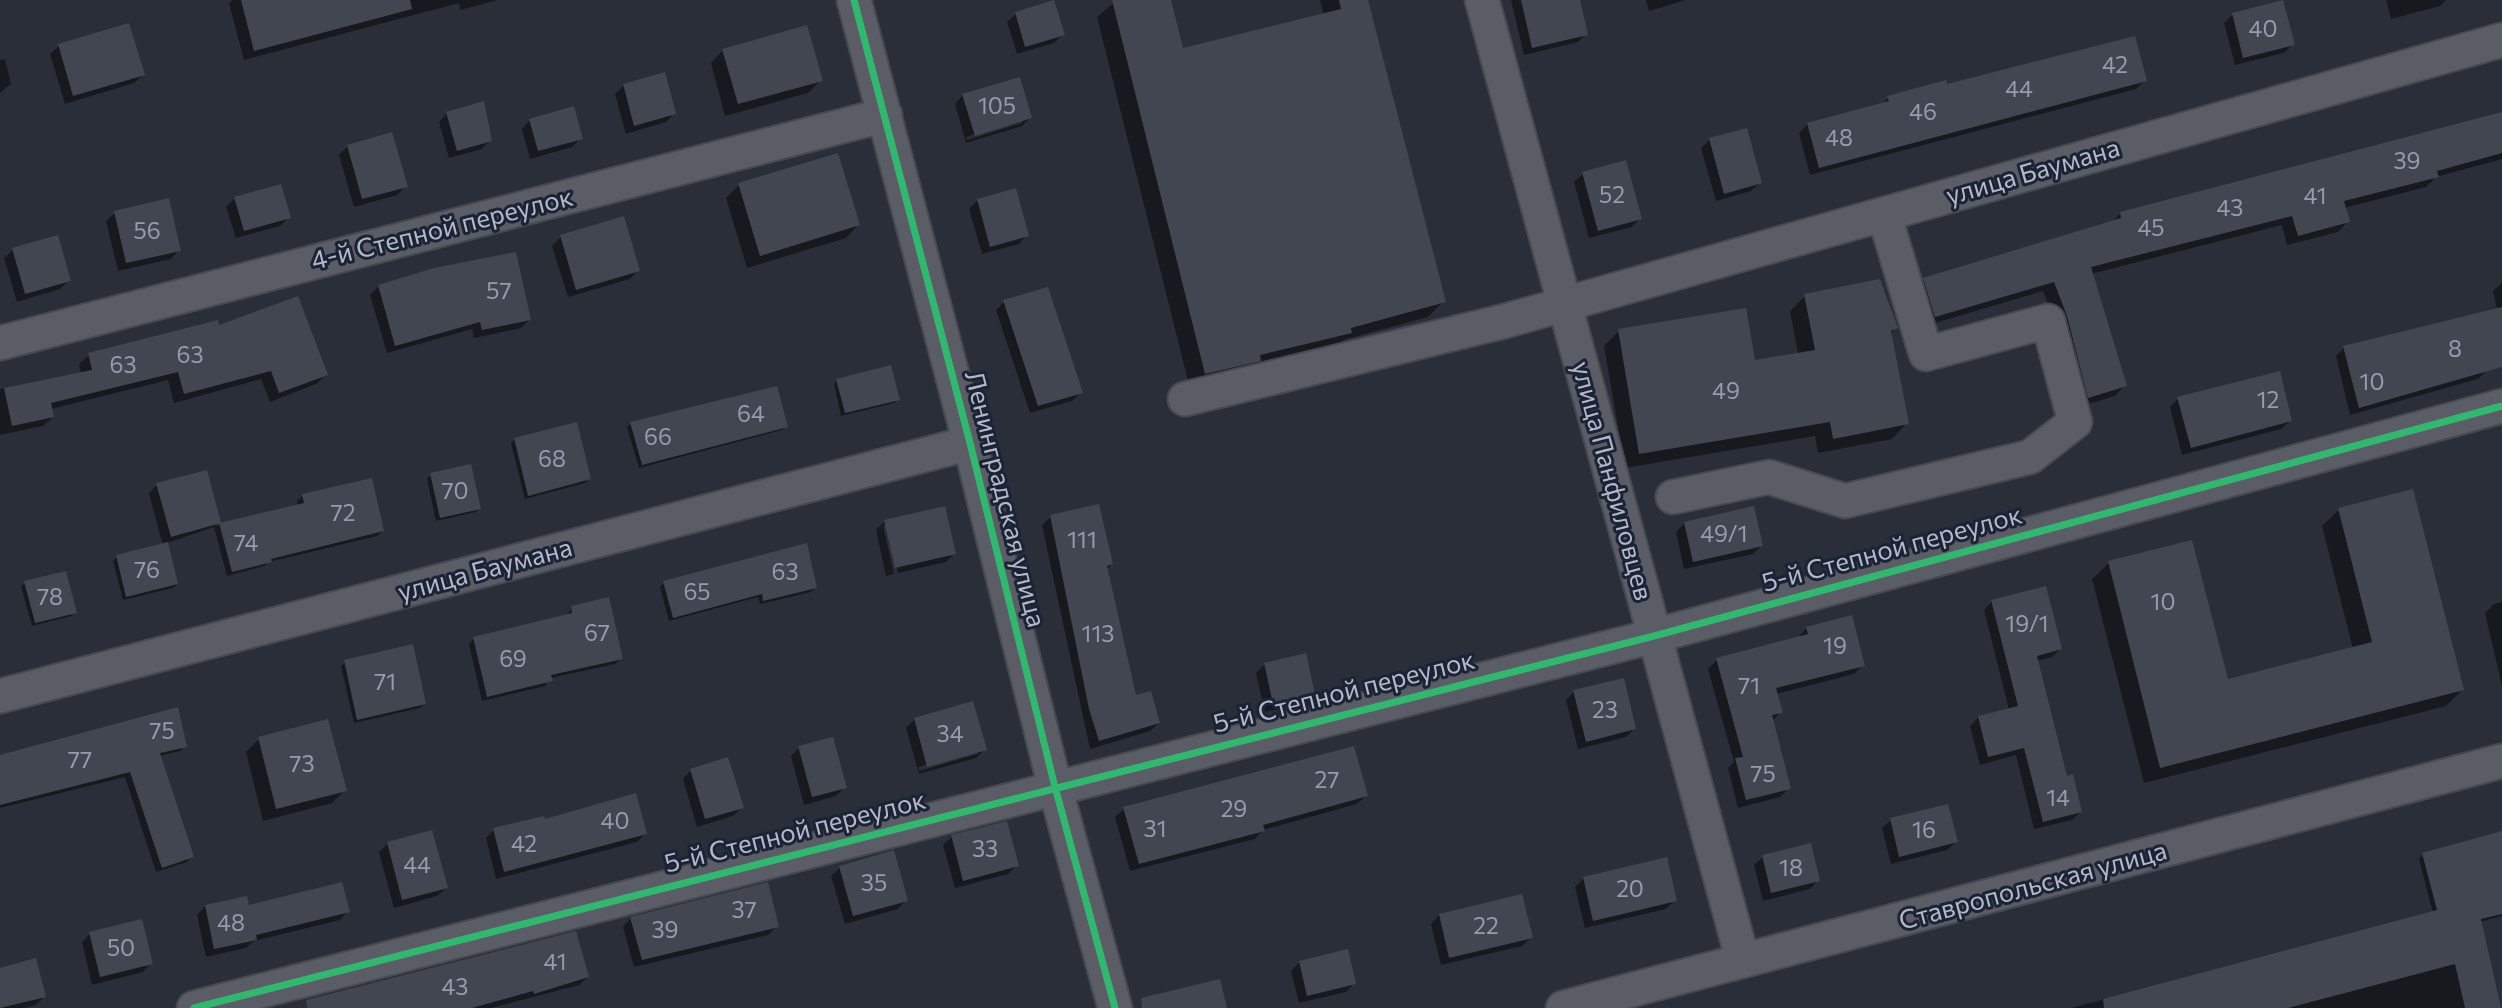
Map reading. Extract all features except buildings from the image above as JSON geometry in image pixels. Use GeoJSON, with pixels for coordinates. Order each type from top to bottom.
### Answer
{"type":"FeatureCollection","features":[{"type":"Feature","properties":{"kind":"street","name":"Ленинградская улица"},"geometry":{"type":"LineString","coordinates":[[854,0],[970,443],[1055,787],[1115,1008]]}},
{"type":"Feature","properties":{"kind":"street","name":"улица Панфиловцев"},"geometry":{"type":"LineString","coordinates":[[1482,0],[1744,961]]}},
{"type":"Feature","properties":{"kind":"street","name":"улица Баумана"},"geometry":{"type":"LineString","coordinates":[[1185,399],[1564,304],[2502,40]]}},
{"type":"Feature","properties":{"kind":"street","name":"4-й Степной переулок"},"geometry":{"type":"LineString","coordinates":[[0,343],[885,115]]}},
{"type":"Feature","properties":{"kind":"street"},"geometry":{"type":"LineString","coordinates":[[1673,497],[1769,477],[1845,501],[2031,457],[2075,422],[2048,321],[1926,354],[1884,214]]}},
{"type":"Feature","properties":{"kind":"street","name":"5-й Степной переулок"},"geometry":{"type":"LineString","coordinates":[[194,1008],[1654,636],[2502,406]]}},
{"type":"Feature","properties":{"kind":"street","name":"улица Баумана"},"geometry":{"type":"LineString","coordinates":[[0,696],[970,443]]}},
{"type":"Feature","properties":{"kind":"street","name":"Ставропольская улица"},"geometry":{"type":"LineString","coordinates":[[1563,1008],[2502,761]]}},
{"type":"Feature","properties":{"kind":"cycle path"},"geometry":{"type":"LineString","coordinates":[[854,0],[970,443],[1055,787],[1115,1008]]}},
{"type":"Feature","properties":{"kind":"cycle path"},"geometry":{"type":"LineString","coordinates":[[194,1008],[1654,636],[2502,406]]}}]}
